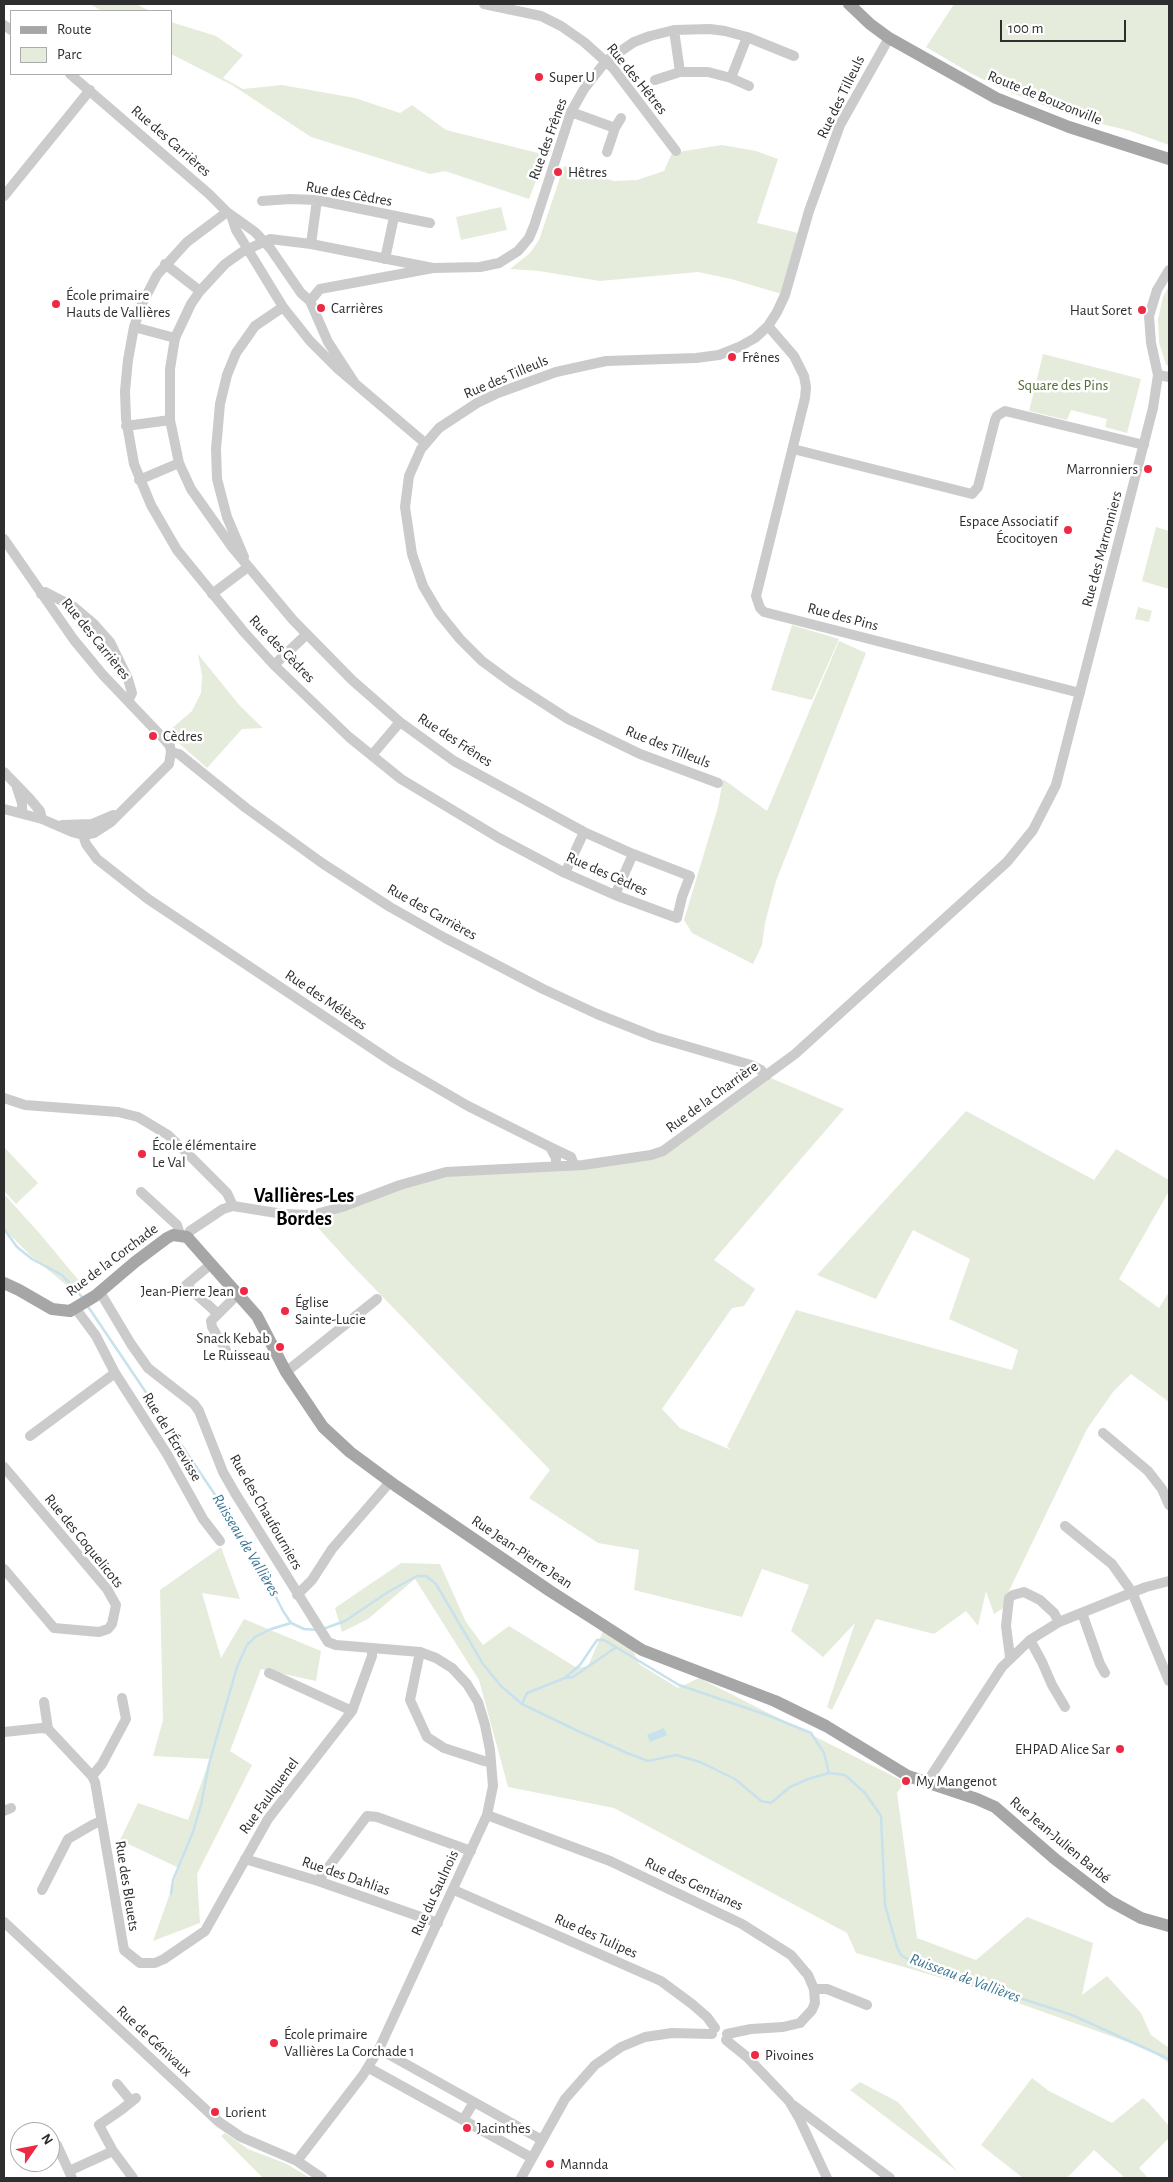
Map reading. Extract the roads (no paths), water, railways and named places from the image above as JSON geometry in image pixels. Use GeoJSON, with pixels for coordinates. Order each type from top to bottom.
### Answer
{"type":"FeatureCollection","features":[{"type":"Feature","properties":{"kind":"main road","name":"Route de Bouzonville"},"geometry":{"type":"LineString","coordinates":[[849,4],[870,24],[889,38],[970,85],[1016,107],[1069,127],[1169,159]]}},
{"type":"Feature","properties":{"kind":"main road","name":"Rue de la Corchade"},"geometry":{"type":"LineString","coordinates":[[4,1282],[52,1310],[70,1311],[78,1308],[97,1294],[150,1250],[173,1235],[184,1236]]}},
{"type":"Feature","properties":{"kind":"main road","name":"Rue Jean-Pierre Jean"},"geometry":{"type":"LineString","coordinates":[[184,1236],[257,1316],[286,1372],[323,1427],[335,1440],[390,1482],[550,1591],[642,1650],[775,1701],[803,1714],[908,1776],[928,1783]]}},
{"type":"Feature","properties":{"kind":"main road","name":"Rue Jean-Julien Barbé"},"geometry":{"type":"LineString","coordinates":[[928,1783],[995,1807],[1056,1859],[1110,1901],[1141,1918],[1169,1926]]}},
{"type":"Feature","properties":{"kind":"street","name":"Rue des Hêtres"},"geometry":{"type":"LineString","coordinates":[[484,4],[541,16],[561,26],[584,42],[606,61],[676,151]]}},
{"type":"Feature","properties":{"kind":"street","name":"Rue des Frênes"},"geometry":{"type":"LineString","coordinates":[[310,301],[320,289],[401,267],[480,267],[499,263],[518,251],[530,238],[571,112],[584,89],[606,61],[634,42],[674,30],[725,31],[747,37],[794,56]]}},
{"type":"Feature","properties":{"kind":"street"},"geometry":{"type":"LineString","coordinates":[[674,30],[680,72]]}},
{"type":"Feature","properties":{"kind":"street"},"geometry":{"type":"LineString","coordinates":[[731,78],[747,37]]}},
{"type":"Feature","properties":{"kind":"street","name":"Rue des Tilleuls"},"geometry":{"type":"LineString","coordinates":[[718,783],[640,754],[568,719],[482,661],[460,639],[439,613],[424,586],[412,554],[406,507],[406,491],[416,457],[425,443],[448,421],[478,403],[556,372],[606,361],[706,358],[739,347],[755,338],[768,326],[778,312],[785,295],[807,218],[840,125],[889,38]]}},
{"type":"Feature","properties":{"kind":"street"},"geometry":{"type":"LineString","coordinates":[[655,80],[680,72],[708,72],[731,78],[749,86]]}},
{"type":"Feature","properties":{"kind":"street","name":"Rue des Carrières"},"geometry":{"type":"LineString","coordinates":[[71,75],[209,194],[229,214],[263,240],[310,301],[324,334],[339,361],[354,382]]}},
{"type":"Feature","properties":{"kind":"street"},"geometry":{"type":"LineString","coordinates":[[4,196],[90,90]]}},
{"type":"Feature","properties":{"kind":"street"},"geometry":{"type":"LineString","coordinates":[[571,112],[615,128]]}},
{"type":"Feature","properties":{"kind":"street"},"geometry":{"type":"LineString","coordinates":[[607,152],[615,128],[621,118]]}},
{"type":"Feature","properties":{"kind":"street"},"geometry":{"type":"LineString","coordinates":[[311,244],[317,200]]}},
{"type":"Feature","properties":{"kind":"street","name":"Rue des Cèdres"},"geometry":{"type":"LineString","coordinates":[[262,201],[317,200],[430,223]]}},
{"type":"Feature","properties":{"kind":"street","name":"Rue des Carrières"},"geometry":{"type":"LineString","coordinates":[[229,214],[236,230],[283,307],[310,340],[338,370],[425,443]]}},
{"type":"Feature","properties":{"kind":"street","name":"Rue des Cèdres"},"geometry":{"type":"LineString","coordinates":[[229,214],[186,242],[165,264],[142,304],[134,327],[125,391],[126,426],[134,464],[140,480],[151,505],[177,550],[212,594],[274,665],[322,712],[401,779],[499,838],[565,873],[615,895],[677,918],[690,876]]}},
{"type":"Feature","properties":{"kind":"street"},"geometry":{"type":"LineString","coordinates":[[385,259],[394,217]]}},
{"type":"Feature","properties":{"kind":"street","name":"Rue des Frênes"},"geometry":{"type":"LineString","coordinates":[[401,267],[385,259],[286,240],[263,240],[225,264],[200,291],[191,304],[175,338],[170,369],[170,420],[179,464],[191,489],[212,521],[248,567],[307,634],[352,680],[400,722],[454,761],[584,832],[633,854],[690,876]]}},
{"type":"Feature","properties":{"kind":"street"},"geometry":{"type":"LineString","coordinates":[[165,264],[200,291]]}},
{"type":"Feature","properties":{"kind":"street","name":"Rue des Marronniers"},"geometry":{"type":"LineString","coordinates":[[1080,693],[1156,395],[1158,374],[1150,343],[1149,316],[1156,290],[1169,270]]}},
{"type":"Feature","properties":{"kind":"street","name":"Rue des Frênes"},"geometry":{"type":"LineString","coordinates":[[248,567],[227,517],[217,478],[216,449],[220,404],[227,375],[236,353],[255,326],[283,307]]}},
{"type":"Feature","properties":{"kind":"street","name":"Rue des Pins"},"geometry":{"type":"LineString","coordinates":[[768,326],[794,356],[804,376],[805,398],[756,596],[757,602],[764,612],[1080,693]]}},
{"type":"Feature","properties":{"kind":"street"},"geometry":{"type":"LineString","coordinates":[[134,327],[175,338]]}},
{"type":"Feature","properties":{"kind":"street"},"geometry":{"type":"LineString","coordinates":[[310,340],[324,334]]}},
{"type":"Feature","properties":{"kind":"street"},"geometry":{"type":"LineString","coordinates":[[1158,374],[1169,378]]}},
{"type":"Feature","properties":{"kind":"street"},"geometry":{"type":"LineString","coordinates":[[793,449],[972,494],[978,487],[995,420],[997,416],[1005,411],[1144,445]]}},
{"type":"Feature","properties":{"kind":"street"},"geometry":{"type":"LineString","coordinates":[[126,426],[170,420]]}},
{"type":"Feature","properties":{"kind":"street"},"geometry":{"type":"LineString","coordinates":[[140,480],[179,464]]}},
{"type":"Feature","properties":{"kind":"street"},"geometry":{"type":"LineString","coordinates":[[212,521],[217,522],[227,517]]}},
{"type":"Feature","properties":{"kind":"street","name":"Rue des Carrières"},"geometry":{"type":"LineString","coordinates":[[4,539],[74,640],[165,740],[170,746],[171,752],[179,754],[246,808],[322,864],[390,907],[543,989],[597,1014],[655,1037],[756,1067],[766,1076]]}},
{"type":"Feature","properties":{"kind":"street"},"geometry":{"type":"LineString","coordinates":[[212,594],[248,567]]}},
{"type":"Feature","properties":{"kind":"street","name":"Rue des Carrières"},"geometry":{"type":"LineString","coordinates":[[41,594],[45,592],[74,607],[94,624],[110,642],[128,679],[132,693],[128,701]]}},
{"type":"Feature","properties":{"kind":"street"},"geometry":{"type":"LineString","coordinates":[[274,665],[307,634]]}},
{"type":"Feature","properties":{"kind":"street","name":"Rue de la Charrière"},"geometry":{"type":"LineString","coordinates":[[233,1206],[283,1214],[312,1215],[342,1207],[400,1185],[446,1172],[574,1165],[651,1155],[663,1151],[766,1076],[828,1025],[1007,862],[1022,846],[1041,816],[1056,785],[1080,693]]}},
{"type":"Feature","properties":{"kind":"street"},"geometry":{"type":"LineString","coordinates":[[372,755],[400,722]]}},
{"type":"Feature","properties":{"kind":"street"},"geometry":{"type":"LineString","coordinates":[[4,808],[42,819],[72,832],[102,829],[169,764],[171,752]]}},
{"type":"Feature","properties":{"kind":"street"},"geometry":{"type":"LineString","coordinates":[[4,772],[40,811],[42,819]]}},
{"type":"Feature","properties":{"kind":"street"},"geometry":{"type":"LineString","coordinates":[[4,808],[12,802],[17,787]]}},
{"type":"Feature","properties":{"kind":"street"},"geometry":{"type":"LineString","coordinates":[[17,787],[22,803],[22,813]]}},
{"type":"Feature","properties":{"kind":"street","name":"Rue des Mélèzes"},"geometry":{"type":"LineString","coordinates":[[88,829],[97,859],[148,899],[394,1063],[468,1106],[571,1157],[574,1165]]}},
{"type":"Feature","properties":{"kind":"street"},"geometry":{"type":"LineString","coordinates":[[565,873],[584,832]]}},
{"type":"Feature","properties":{"kind":"street"},"geometry":{"type":"LineString","coordinates":[[615,895],[633,854]]}},
{"type":"Feature","properties":{"kind":"street"},"geometry":{"type":"LineString","coordinates":[[4,1098],[25,1105],[118,1112],[138,1117],[168,1135],[227,1193],[233,1206],[223,1209],[184,1236],[177,1225],[141,1192]]}},
{"type":"Feature","properties":{"kind":"street"},"geometry":{"type":"LineString","coordinates":[[550,1147],[556,1158],[556,1166]]}},
{"type":"Feature","properties":{"kind":"street"},"geometry":{"type":"LineString","coordinates":[[210,1265],[186,1285],[217,1313]]}},
{"type":"Feature","properties":{"kind":"street","name":"Rue des Chaufourniers"},"geometry":{"type":"LineString","coordinates":[[97,1294],[148,1368],[194,1404],[199,1411],[227,1479],[322,1635],[328,1642],[336,1646],[372,1648]]}},
{"type":"Feature","properties":{"kind":"street"},"geometry":{"type":"LineString","coordinates":[[226,1350],[211,1324],[212,1318],[237,1295]]}},
{"type":"Feature","properties":{"kind":"street"},"geometry":{"type":"LineString","coordinates":[[286,1372],[378,1299]]}},
{"type":"Feature","properties":{"kind":"street","name":"Rue de l'Écrevisse"},"geometry":{"type":"LineString","coordinates":[[78,1308],[96,1336],[115,1374],[167,1454],[203,1519],[220,1541]]}},
{"type":"Feature","properties":{"kind":"street"},"geometry":{"type":"LineString","coordinates":[[30,1436],[115,1374]]}},
{"type":"Feature","properties":{"kind":"street"},"geometry":{"type":"LineString","coordinates":[[1103,1433],[1148,1471],[1162,1489],[1169,1505]]}},
{"type":"Feature","properties":{"kind":"street","name":"Rue des Coquelicots"},"geometry":{"type":"LineString","coordinates":[[4,1468],[107,1589],[116,1606],[112,1624],[108,1629],[99,1632],[54,1628],[4,1569]]}},
{"type":"Feature","properties":{"kind":"street"},"geometry":{"type":"LineString","coordinates":[[297,1595],[312,1580],[332,1549],[390,1482]]}},
{"type":"Feature","properties":{"kind":"street"},"geometry":{"type":"LineString","coordinates":[[1065,1526],[1112,1564],[1132,1592],[1169,1681]]}},
{"type":"Feature","properties":{"kind":"street"},"geometry":{"type":"LineString","coordinates":[[928,1783],[984,1693],[1010,1657],[1030,1640],[1059,1622],[1132,1592],[1169,1581]]}},
{"type":"Feature","properties":{"kind":"street"},"geometry":{"type":"LineString","coordinates":[[1010,1657],[1006,1626],[1008,1598],[1024,1592],[1040,1600],[1054,1612],[1059,1622]]}},
{"type":"Feature","properties":{"kind":"street"},"geometry":{"type":"LineString","coordinates":[[1082,1613],[1105,1674]]}},
{"type":"Feature","properties":{"kind":"street"},"geometry":{"type":"LineString","coordinates":[[1030,1640],[1065,1707]]}},
{"type":"Feature","properties":{"kind":"street","name":"Rue du Saulnois"},"geometry":{"type":"LineString","coordinates":[[297,2161],[369,2068],[379,2049],[487,1815],[493,1786],[491,1762],[481,1711],[467,1684],[444,1662],[420,1652],[372,1648]]}},
{"type":"Feature","properties":{"kind":"street","name":"Rue Faulquenel"},"geometry":{"type":"LineString","coordinates":[[205,1932],[268,1819],[352,1711],[372,1656],[372,1648]]}},
{"type":"Feature","properties":{"kind":"street"},"geometry":{"type":"LineString","coordinates":[[420,1652],[410,1700],[427,1737],[444,1748],[484,1762],[491,1762]]}},
{"type":"Feature","properties":{"kind":"street"},"geometry":{"type":"LineString","coordinates":[[269,1673],[352,1711]]}},
{"type":"Feature","properties":{"kind":"street"},"geometry":{"type":"LineString","coordinates":[[92,1776],[102,1764],[126,1720],[122,1698]]}},
{"type":"Feature","properties":{"kind":"street"},"geometry":{"type":"LineString","coordinates":[[4,1732],[48,1729],[44,1702]]}},
{"type":"Feature","properties":{"kind":"street","name":"Rue des Bleuets"},"geometry":{"type":"LineString","coordinates":[[48,1729],[92,1776],[95,1782],[121,1942],[128,1955],[140,1963],[155,1963],[205,1932]]}},
{"type":"Feature","properties":{"kind":"street","name":"Rue des Gentianes"},"geometry":{"type":"LineString","coordinates":[[487,1815],[610,1861],[742,1924],[791,1956],[808,1975],[814,1989]]}},
{"type":"Feature","properties":{"kind":"street"},"geometry":{"type":"LineString","coordinates":[[318,1881],[367,1816],[377,1817],[471,1851]]}},
{"type":"Feature","properties":{"kind":"street"},"geometry":{"type":"LineString","coordinates":[[42,1890],[68,1839],[101,1821]]}},
{"type":"Feature","properties":{"kind":"street","name":"Rue des Dahlias"},"geometry":{"type":"LineString","coordinates":[[245,1859],[318,1881],[438,1923]]}},
{"type":"Feature","properties":{"kind":"street","name":"Rue des Tulipes"},"geometry":{"type":"LineString","coordinates":[[454,1890],[661,1981],[707,2017],[713,2031]]}},
{"type":"Feature","properties":{"kind":"street","name":"Rue de Génivaux"},"geometry":{"type":"LineString","coordinates":[[4,1922],[219,2122],[256,2145],[297,2161]]}},
{"type":"Feature","properties":{"kind":"street"},"geometry":{"type":"LineString","coordinates":[[726,2037],[752,2029],[783,2027],[800,2023],[812,2010],[814,1989],[827,1989],[867,2005]]}},
{"type":"Feature","properties":{"kind":"street"},"geometry":{"type":"LineString","coordinates":[[521,2178],[571,2090],[595,2065],[610,2054],[645,2037],[722,2029],[726,2037],[789,2101],[890,2178]]}},
{"type":"Feature","properties":{"kind":"street"},"geometry":{"type":"LineString","coordinates":[[379,2049],[542,2140]]}},
{"type":"Feature","properties":{"kind":"street"},"geometry":{"type":"LineString","coordinates":[[369,2068],[532,2158]]}},
{"type":"Feature","properties":{"kind":"street"},"geometry":{"type":"LineString","coordinates":[[116,2084],[134,2099],[99,2124],[113,2151],[133,2178]]}},
{"type":"Feature","properties":{"kind":"street"},"geometry":{"type":"LineString","coordinates":[[789,2101],[827,2178]]}},
{"type":"Feature","properties":{"kind":"street"},"geometry":{"type":"LineString","coordinates":[[463,2120],[474,2102]]}},
{"type":"Feature","properties":{"kind":"street"},"geometry":{"type":"LineString","coordinates":[[60,2152],[70,2175],[113,2151]]}},
{"type":"Feature","properties":{"kind":"street"},"geometry":{"type":"LineString","coordinates":[[297,2161],[322,2178]]}},
{"type":"Feature","properties":{"kind":"water"},"geometry":{"type":"Polygon","coordinates":[[[664,1728],[667,1735],[650,1742],[647,1735],[664,1728]]]}},
{"type":"Feature","properties":{"kind":"waterway","name":"Ruisseau de Vallières"},"geometry":{"type":"LineString","coordinates":[[4,1229],[17,1247],[32,1259],[62,1275],[83,1298]]}},
{"type":"Feature","properties":{"kind":"waterway","name":"Ruisseau de Vallières"},"geometry":{"type":"LineString","coordinates":[[87,1305],[251,1548],[291,1623],[304,1629],[318,1630]]}},
{"type":"Feature","properties":{"kind":"waterway","name":"Ruisseau de Vallières"},"geometry":{"type":"LineString","coordinates":[[323,1629],[345,1621],[388,1592],[417,1576],[426,1576],[436,1584],[483,1664],[501,1686],[522,1704],[578,1731],[648,1761],[676,1755],[700,1762],[735,1779],[761,1801],[771,1803],[790,1787],[808,1779],[829,1773],[845,1775],[865,1793],[881,1816],[885,1905],[901,1955],[915,1964],[1072,2015],[1169,2059]]}},
{"type":"Feature","properties":{"kind":"waterway"},"geometry":{"type":"LineString","coordinates":[[171,1894],[173,1880],[193,1832],[201,1805],[209,1764],[237,1667],[247,1645],[255,1637],[271,1629],[291,1623]]}},
{"type":"Feature","properties":{"kind":"waterway","name":"Ruisseau de Vallières"},"geometry":{"type":"LineString","coordinates":[[522,1704],[527,1693],[565,1678],[580,1665],[597,1640],[604,1640],[679,1685],[767,1715],[811,1733],[824,1753],[829,1773]]}},
{"type":"Feature","properties":{"kind":"waterway","name":"Ruisseau de Vallières"},"geometry":{"type":"LineString","coordinates":[[566,1678],[573,1677],[615,1648]]}},
{"type":"Feature","properties":{"kind":"place","name":"Super U"},"geometry":{"type":"Point","coordinates":[539,77]}},
{"type":"Feature","properties":{"kind":"place","name":"Hêtres"},"geometry":{"type":"Point","coordinates":[558,172]}},
{"type":"Feature","properties":{"kind":"place","name":"École primaire Hauts de Vallières"},"geometry":{"type":"Point","coordinates":[56,304]}},
{"type":"Feature","properties":{"kind":"place","name":"Carrières"},"geometry":{"type":"Point","coordinates":[321,308]}},
{"type":"Feature","properties":{"kind":"place","name":"Haut Soret"},"geometry":{"type":"Point","coordinates":[1142,310]}},
{"type":"Feature","properties":{"kind":"place","name":"Frênes"},"geometry":{"type":"Point","coordinates":[732,357]}},
{"type":"Feature","properties":{"kind":"place","name":"Marronniers"},"geometry":{"type":"Point","coordinates":[1148,469]}},
{"type":"Feature","properties":{"kind":"place","name":"Espace Associatif Écocitoyen"},"geometry":{"type":"Point","coordinates":[1068,530]}},
{"type":"Feature","properties":{"kind":"place","name":"Cèdres"},"geometry":{"type":"Point","coordinates":[153,736]}},
{"type":"Feature","properties":{"kind":"place","name":"École élémentaire Le Val"},"geometry":{"type":"Point","coordinates":[142,1154]}},
{"type":"Feature","properties":{"kind":"place","name":"Jean-Pierre Jean"},"geometry":{"type":"Point","coordinates":[244,1291]}},
{"type":"Feature","properties":{"kind":"place","name":"Église Sainte-Lucie"},"geometry":{"type":"Point","coordinates":[285,1311]}},
{"type":"Feature","properties":{"kind":"place","name":"Snack Kebab Le Ruisseau"},"geometry":{"type":"Point","coordinates":[280,1347]}},
{"type":"Feature","properties":{"kind":"place","name":"EHPAD Alice Sar"},"geometry":{"type":"Point","coordinates":[1120,1749]}},
{"type":"Feature","properties":{"kind":"place","name":"My Mangenot"},"geometry":{"type":"Point","coordinates":[906,1781]}},
{"type":"Feature","properties":{"kind":"place","name":"École primaire Vallières La Corchade 1"},"geometry":{"type":"Point","coordinates":[274,2043]}},
{"type":"Feature","properties":{"kind":"place","name":"Pivoines"},"geometry":{"type":"Point","coordinates":[755,2055]}},
{"type":"Feature","properties":{"kind":"place","name":"Lorient"},"geometry":{"type":"Point","coordinates":[215,2112]}},
{"type":"Feature","properties":{"kind":"place","name":"Jacinthes"},"geometry":{"type":"Point","coordinates":[467,2128]}},
{"type":"Feature","properties":{"kind":"place","name":"Mannda"},"geometry":{"type":"Point","coordinates":[550,2164]}},
{"type":"Feature","properties":{"kind":"district","name":"Vallières-Les Bordes"},"geometry":{"type":"Point","coordinates":[304,1208]}},
{"type":"Feature","properties":{"kind":"park label","name":"Square des Pins"},"geometry":{"type":"Point","coordinates":[1063,385]}}]}
